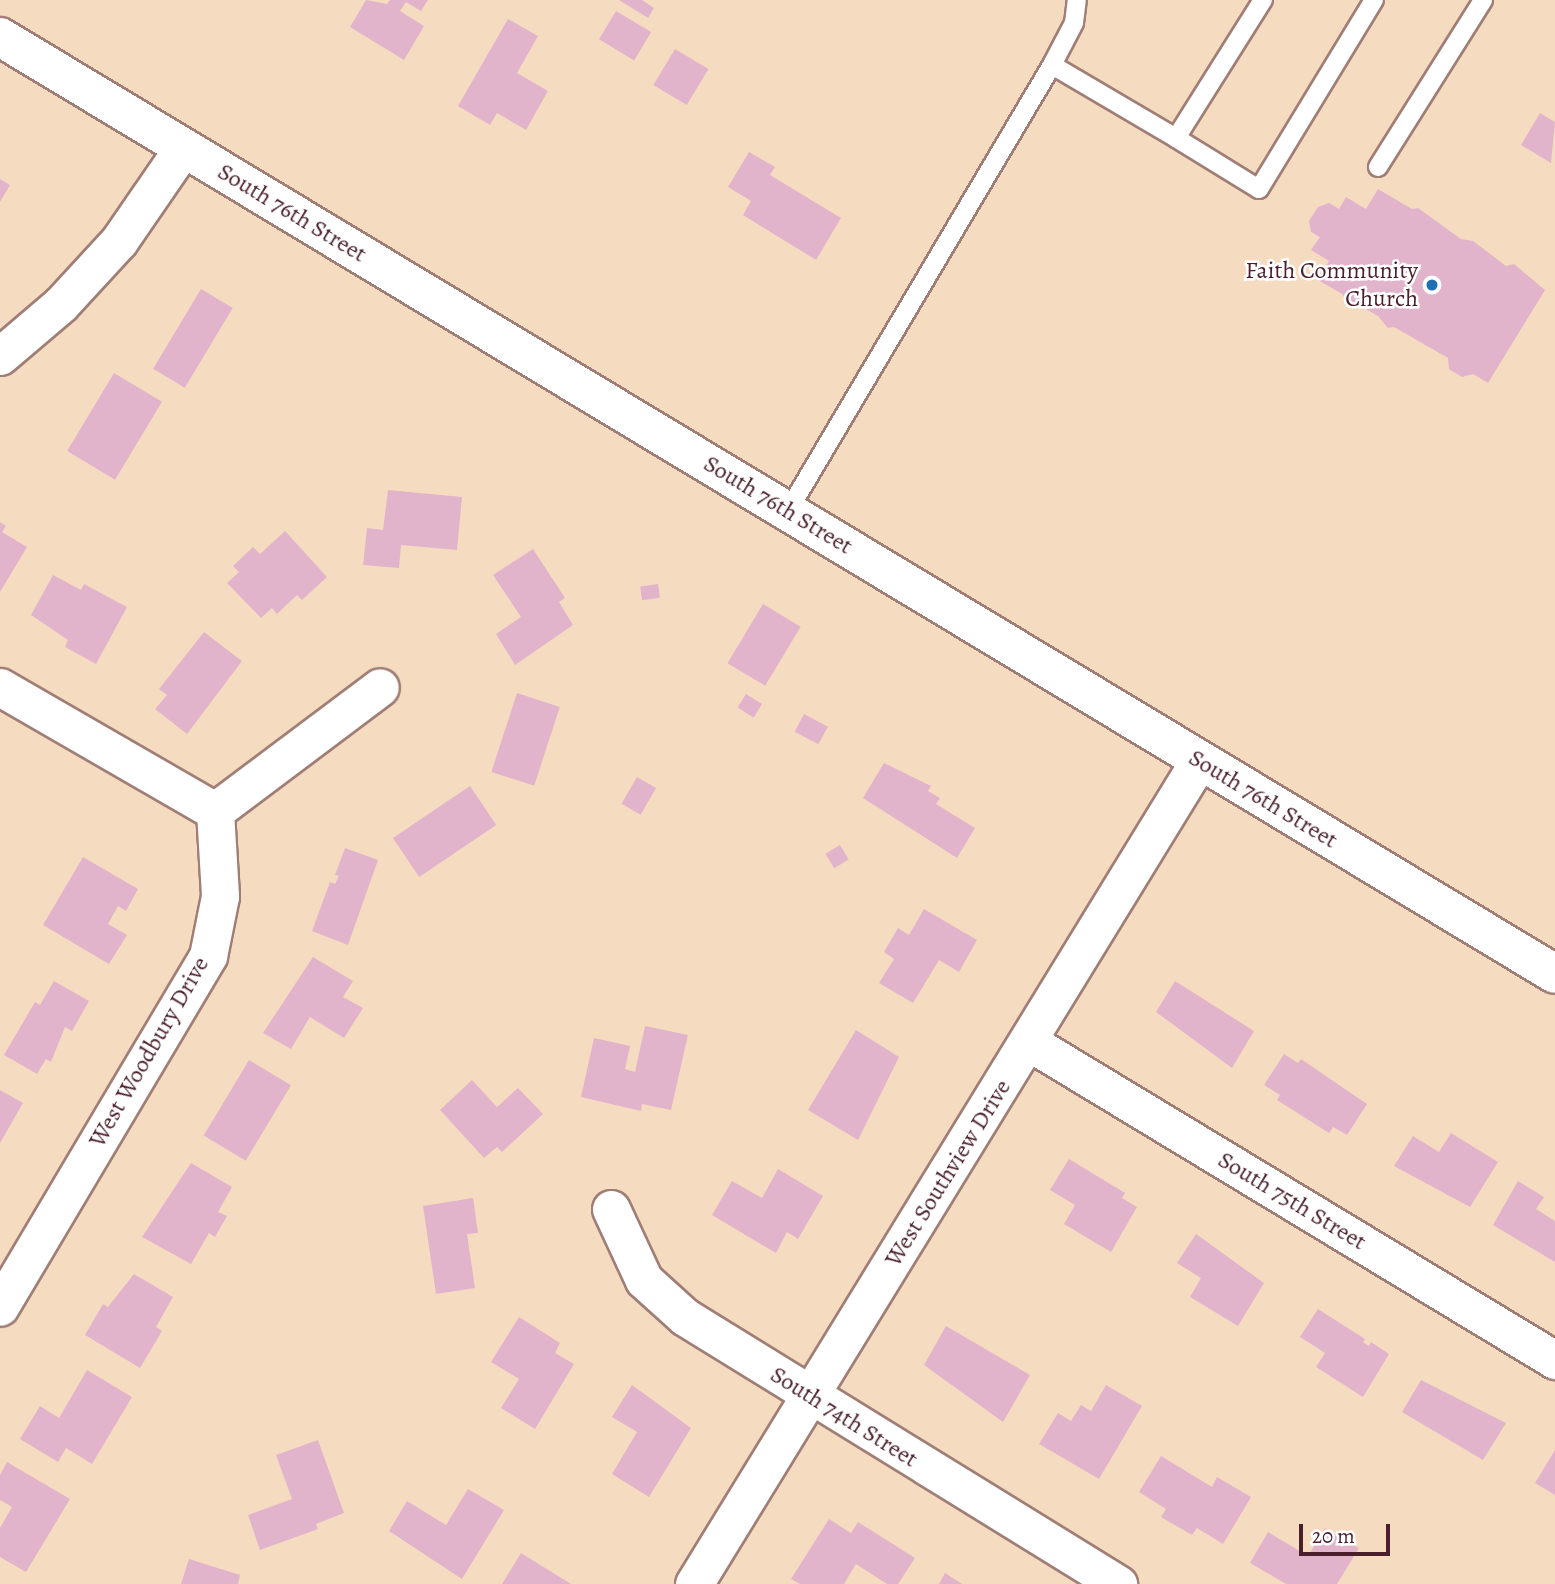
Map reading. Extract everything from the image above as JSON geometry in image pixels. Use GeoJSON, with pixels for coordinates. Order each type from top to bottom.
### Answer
{"type":"FeatureCollection","features":[{"type":"Feature","properties":{"kind":"main road","name":"South 76th Street"},"geometry":{"type":"LineString","coordinates":[[0,37],[1555,974]]}},
{"type":"Feature","properties":{"kind":"street"},"geometry":{"type":"LineString","coordinates":[[0,356],[61,304],[119,241],[183,148]]}},
{"type":"Feature","properties":{"kind":"street"},"geometry":{"type":"LineString","coordinates":[[0,687],[215,811],[380,687]]}},
{"type":"Feature","properties":{"kind":"street","name":"West Southview Drive"},"geometry":{"type":"LineString","coordinates":[[694,1584],[1199,761]]}},
{"type":"Feature","properties":{"kind":"street","name":"West Woodbury Drive"},"geometry":{"type":"LineString","coordinates":[[0,1307],[208,956],[220,896],[215,811]]}},
{"type":"Feature","properties":{"kind":"street","name":"South 75th Street"},"geometry":{"type":"LineString","coordinates":[[1029,1042],[1555,1360]]}},
{"type":"Feature","properties":{"kind":"street","name":"South 74th Street"},"geometry":{"type":"LineString","coordinates":[[611,1209],[644,1280],[685,1317],[809,1398],[1118,1584]]}},
{"type":"Feature","properties":{"kind":"lane"},"geometry":{"type":"LineString","coordinates":[[788,511],[1052,65],[1074,23],[1077,0]]}},
{"type":"Feature","properties":{"kind":"lane"},"geometry":{"type":"LineString","coordinates":[[1176,138],[1263,0]]}},
{"type":"Feature","properties":{"kind":"lane"},"geometry":{"type":"LineString","coordinates":[[1052,65],[1259,189],[1374,0]]}},
{"type":"Feature","properties":{"kind":"lane"},"geometry":{"type":"LineString","coordinates":[[1378,167],[1483,0]]}},
{"type":"Feature","properties":{"kind":"building"},"geometry":{"type":"Polygon","coordinates":[[[366,0],[387,4],[390,0],[428,0],[421,11],[406,2],[400,11],[424,26],[404,60],[350,27],[366,0]]]}},
{"type":"Feature","properties":{"kind":"building"},"geometry":{"type":"Polygon","coordinates":[[[619,0],[642,0],[654,8],[648,18],[619,0]]]}},
{"type":"Feature","properties":{"kind":"building"},"geometry":{"type":"Polygon","coordinates":[[[616,11],[651,32],[634,60],[599,39],[616,11]]]}},
{"type":"Feature","properties":{"kind":"building"},"geometry":{"type":"Polygon","coordinates":[[[508,19],[538,36],[517,73],[548,91],[526,130],[497,113],[490,125],[458,106],[508,19]]]}},
{"type":"Feature","properties":{"kind":"building"},"geometry":{"type":"Polygon","coordinates":[[[675,49],[708,69],[687,105],[653,85],[675,49]]]}},
{"type":"Feature","properties":{"kind":"building"},"geometry":{"type":"Polygon","coordinates":[[[1540,113],[1555,122],[1551,163],[1521,145],[1540,113]]]}},
{"type":"Feature","properties":{"kind":"building"},"geometry":{"type":"Polygon","coordinates":[[[749,152],[775,167],[770,175],[841,218],[816,260],[743,215],[751,201],[728,187],[749,152]]]}},
{"type":"Feature","properties":{"kind":"building"},"geometry":{"type":"Polygon","coordinates":[[[0,179],[10,185],[0,202],[0,179]]]}},
{"type":"Feature","properties":{"kind":"building","name":"Faith Community Church"},"geometry":{"type":"Polygon","coordinates":[[[1378,189],[1412,209],[1418,208],[1461,239],[1473,241],[1506,266],[1514,264],[1545,290],[1488,383],[1473,374],[1462,377],[1449,369],[1448,358],[1394,327],[1388,328],[1378,316],[1357,304],[1352,306],[1342,294],[1318,280],[1329,261],[1311,250],[1320,237],[1311,232],[1309,221],[1318,207],[1329,203],[1339,209],[1346,197],[1366,209],[1378,189]]]}},
{"type":"Feature","properties":{"kind":"building"},"geometry":{"type":"Polygon","coordinates":[[[201,289],[233,308],[185,388],[153,369],[201,289]]]}},
{"type":"Feature","properties":{"kind":"building"},"geometry":{"type":"Polygon","coordinates":[[[114,373],[162,402],[115,480],[67,451],[114,373]]]}},
{"type":"Feature","properties":{"kind":"building"},"geometry":{"type":"Polygon","coordinates":[[[388,490],[462,497],[457,550],[401,545],[399,568],[363,565],[367,528],[383,530],[388,490]]]}},
{"type":"Feature","properties":{"kind":"building"},"geometry":{"type":"Polygon","coordinates":[[[0,522],[6,526],[2,532],[27,547],[0,592],[0,522]]]}},
{"type":"Feature","properties":{"kind":"building"},"geometry":{"type":"Polygon","coordinates":[[[285,531],[327,577],[302,600],[297,595],[277,614],[272,608],[261,618],[227,583],[239,572],[233,566],[253,547],[260,554],[285,531]]]}},
{"type":"Feature","properties":{"kind":"building"},"geometry":{"type":"Polygon","coordinates":[[[533,549],[565,598],[559,602],[573,625],[515,665],[496,634],[521,617],[493,575],[533,549]]]}},
{"type":"Feature","properties":{"kind":"building"},"geometry":{"type":"Polygon","coordinates":[[[53,575],[81,590],[84,584],[127,607],[96,664],[65,647],[68,640],[31,615],[53,575]]]}},
{"type":"Feature","properties":{"kind":"building"},"geometry":{"type":"Polygon","coordinates":[[[658,584],[660,598],[642,600],[640,587],[658,584]]]}},
{"type":"Feature","properties":{"kind":"building"},"geometry":{"type":"Polygon","coordinates":[[[763,604],[801,627],[765,686],[727,663],[763,604]]]}},
{"type":"Feature","properties":{"kind":"building"},"geometry":{"type":"Polygon","coordinates":[[[204,632],[242,661],[187,734],[155,709],[167,695],[159,689],[204,632]]]}},
{"type":"Feature","properties":{"kind":"building"},"geometry":{"type":"Polygon","coordinates":[[[517,693],[560,707],[534,786],[491,772],[517,693]]]}},
{"type":"Feature","properties":{"kind":"building"},"geometry":{"type":"Polygon","coordinates":[[[746,694],[762,704],[754,718],[738,708],[746,694]]]}},
{"type":"Feature","properties":{"kind":"building"},"geometry":{"type":"Polygon","coordinates":[[[804,714],[828,727],[818,744],[795,732],[804,714]]]}},
{"type":"Feature","properties":{"kind":"building"},"geometry":{"type":"Polygon","coordinates":[[[884,763],[931,786],[928,791],[940,798],[936,804],[975,828],[957,858],[863,798],[884,763]]]}},
{"type":"Feature","properties":{"kind":"building"},"geometry":{"type":"Polygon","coordinates":[[[637,777],[656,788],[641,815],[622,804],[637,777]]]}},
{"type":"Feature","properties":{"kind":"building"},"geometry":{"type":"Polygon","coordinates":[[[470,786],[496,825],[419,877],[393,838],[470,786]]]}},
{"type":"Feature","properties":{"kind":"building"},"geometry":{"type":"Polygon","coordinates":[[[840,845],[849,860],[834,868],[825,854],[840,845]]]}},
{"type":"Feature","properties":{"kind":"building"},"geometry":{"type":"Polygon","coordinates":[[[345,848],[378,860],[348,945],[312,931],[330,882],[335,884],[339,876],[335,875],[345,848]]]}},
{"type":"Feature","properties":{"kind":"building"},"geometry":{"type":"Polygon","coordinates":[[[83,857],[138,889],[126,911],[118,906],[108,924],[127,935],[109,964],[43,925],[83,857]]]}},
{"type":"Feature","properties":{"kind":"building"},"geometry":{"type":"Polygon","coordinates":[[[924,909],[977,940],[959,972],[939,960],[913,1003],[879,983],[894,959],[884,952],[898,928],[909,935],[924,909]]]}},
{"type":"Feature","properties":{"kind":"building"},"geometry":{"type":"Polygon","coordinates":[[[313,957],[353,981],[343,997],[363,1008],[344,1038],[310,1017],[291,1049],[263,1033],[313,957]]]}},
{"type":"Feature","properties":{"kind":"building"},"geometry":{"type":"Polygon","coordinates":[[[54,981],[89,1001],[72,1031],[65,1027],[51,1062],[46,1059],[37,1074],[4,1055],[35,1002],[40,1005],[54,981]]]}},
{"type":"Feature","properties":{"kind":"building"},"geometry":{"type":"Polygon","coordinates":[[[1175,981],[1254,1031],[1232,1068],[1156,1012],[1175,981]]]}},
{"type":"Feature","properties":{"kind":"building"},"geometry":{"type":"Polygon","coordinates":[[[645,1026],[688,1035],[671,1110],[642,1104],[641,1111],[581,1097],[594,1038],[630,1046],[625,1069],[635,1072],[645,1026]]]}},
{"type":"Feature","properties":{"kind":"building"},"geometry":{"type":"Polygon","coordinates":[[[856,1030],[899,1057],[858,1140],[808,1110],[856,1030]]]}},
{"type":"Feature","properties":{"kind":"building"},"geometry":{"type":"Polygon","coordinates":[[[1284,1054],[1298,1063],[1301,1059],[1367,1104],[1347,1135],[1333,1127],[1329,1133],[1277,1100],[1280,1095],[1264,1085],[1284,1054]]]}},
{"type":"Feature","properties":{"kind":"building"},"geometry":{"type":"Polygon","coordinates":[[[249,1060],[291,1085],[246,1161],[204,1135],[249,1060]]]}},
{"type":"Feature","properties":{"kind":"building"},"geometry":{"type":"Polygon","coordinates":[[[472,1080],[497,1107],[518,1088],[543,1114],[502,1152],[497,1147],[484,1158],[440,1110],[472,1080]]]}},
{"type":"Feature","properties":{"kind":"building"},"geometry":{"type":"Polygon","coordinates":[[[0,1090],[23,1103],[0,1143],[0,1090]]]}},
{"type":"Feature","properties":{"kind":"building"},"geometry":{"type":"Polygon","coordinates":[[[1451,1133],[1498,1162],[1470,1207],[1394,1166],[1413,1136],[1439,1152],[1451,1133]]]}},
{"type":"Feature","properties":{"kind":"building"},"geometry":{"type":"Polygon","coordinates":[[[1069,1159],[1125,1193],[1122,1198],[1137,1207],[1111,1252],[1064,1224],[1075,1205],[1050,1190],[1069,1159]]]}},
{"type":"Feature","properties":{"kind":"building"},"geometry":{"type":"Polygon","coordinates":[[[191,1163],[232,1187],[218,1212],[227,1216],[215,1237],[209,1233],[191,1264],[142,1237],[191,1163]]]}},
{"type":"Feature","properties":{"kind":"building"},"geometry":{"type":"Polygon","coordinates":[[[778,1169],[823,1196],[798,1239],[787,1232],[776,1253],[712,1215],[732,1181],[762,1198],[778,1169]]]}},
{"type":"Feature","properties":{"kind":"building"},"geometry":{"type":"Polygon","coordinates":[[[1518,1181],[1544,1197],[1536,1209],[1555,1221],[1555,1262],[1493,1225],[1518,1181]]]}},
{"type":"Feature","properties":{"kind":"building"},"geometry":{"type":"Polygon","coordinates":[[[473,1198],[478,1233],[467,1234],[475,1288],[436,1294],[423,1206],[473,1198]]]}},
{"type":"Feature","properties":{"kind":"building"},"geometry":{"type":"Polygon","coordinates":[[[1196,1234],[1264,1283],[1238,1326],[1190,1297],[1201,1278],[1177,1263],[1196,1234]]]}},
{"type":"Feature","properties":{"kind":"building"},"geometry":{"type":"Polygon","coordinates":[[[134,1274],[173,1297],[156,1327],[162,1331],[140,1368],[85,1335],[103,1304],[108,1307],[134,1274]]]}},
{"type":"Feature","properties":{"kind":"building"},"geometry":{"type":"Polygon","coordinates":[[[1318,1309],[1365,1339],[1363,1342],[1369,1346],[1371,1342],[1389,1354],[1363,1397],[1316,1367],[1325,1353],[1300,1337],[1318,1309]]]}},
{"type":"Feature","properties":{"kind":"building"},"geometry":{"type":"Polygon","coordinates":[[[519,1317],[560,1343],[555,1353],[574,1364],[535,1429],[501,1408],[519,1379],[491,1362],[519,1317]]]}},
{"type":"Feature","properties":{"kind":"building"},"geometry":{"type":"Polygon","coordinates":[[[946,1326],[1030,1375],[1003,1422],[924,1365],[946,1326]]]}},
{"type":"Feature","properties":{"kind":"building"},"geometry":{"type":"Polygon","coordinates":[[[87,1370],[132,1397],[92,1464],[66,1448],[58,1462],[20,1439],[40,1406],[59,1418],[87,1370]]]}},
{"type":"Feature","properties":{"kind":"building"},"geometry":{"type":"Polygon","coordinates":[[[1421,1380],[1506,1423],[1483,1460],[1402,1412],[1421,1380]]]}},
{"type":"Feature","properties":{"kind":"building"},"geometry":{"type":"Polygon","coordinates":[[[632,1385],[691,1428],[649,1497],[612,1474],[637,1432],[612,1417],[632,1385]]]}},
{"type":"Feature","properties":{"kind":"building"},"geometry":{"type":"Polygon","coordinates":[[[1106,1385],[1142,1406],[1099,1479],[1039,1444],[1058,1413],[1071,1421],[1081,1405],[1091,1411],[1106,1385]]]}},
{"type":"Feature","properties":{"kind":"building"},"geometry":{"type":"Polygon","coordinates":[[[318,1440],[344,1513],[316,1524],[318,1529],[260,1550],[248,1515],[292,1499],[276,1455],[318,1440]]]}},
{"type":"Feature","properties":{"kind":"building"},"geometry":{"type":"Polygon","coordinates":[[[1555,1450],[1555,1495],[1535,1483],[1555,1450]]]}},
{"type":"Feature","properties":{"kind":"building"},"geometry":{"type":"Polygon","coordinates":[[[1161,1456],[1212,1487],[1217,1477],[1251,1497],[1223,1544],[1197,1528],[1192,1535],[1161,1517],[1166,1509],[1139,1492],[1161,1456]]]}},
{"type":"Feature","properties":{"kind":"building"},"geometry":{"type":"Polygon","coordinates":[[[7,1462],[70,1499],[26,1572],[0,1557],[0,1528],[12,1507],[0,1500],[0,1475],[7,1462]]]}},
{"type":"Feature","properties":{"kind":"building"},"geometry":{"type":"Polygon","coordinates":[[[468,1489],[504,1510],[462,1579],[389,1531],[407,1501],[446,1525],[468,1489]]]}},
{"type":"Feature","properties":{"kind":"building"},"geometry":{"type":"Polygon","coordinates":[[[829,1519],[851,1533],[858,1522],[915,1558],[898,1584],[887,1584],[856,1564],[844,1584],[800,1584],[791,1579],[829,1519]]]}},
{"type":"Feature","properties":{"kind":"building"},"geometry":{"type":"Polygon","coordinates":[[[1325,1528],[1359,1548],[1337,1584],[1286,1584],[1250,1563],[1268,1532],[1308,1556],[1325,1528]]]}},
{"type":"Feature","properties":{"kind":"building"},"geometry":{"type":"Polygon","coordinates":[[[521,1553],[571,1584],[502,1584],[521,1553]]]}},
{"type":"Feature","properties":{"kind":"building"},"geometry":{"type":"Polygon","coordinates":[[[189,1559],[240,1575],[238,1584],[181,1584],[189,1559]]]}},
{"type":"Feature","properties":{"kind":"building"},"geometry":{"type":"Polygon","coordinates":[[[945,1573],[962,1584],[939,1584],[945,1573]]]}},
{"type":"Feature","properties":{"kind":"place","name":"Faith Community Church"},"geometry":{"type":"Point","coordinates":[1432,285]}}]}
